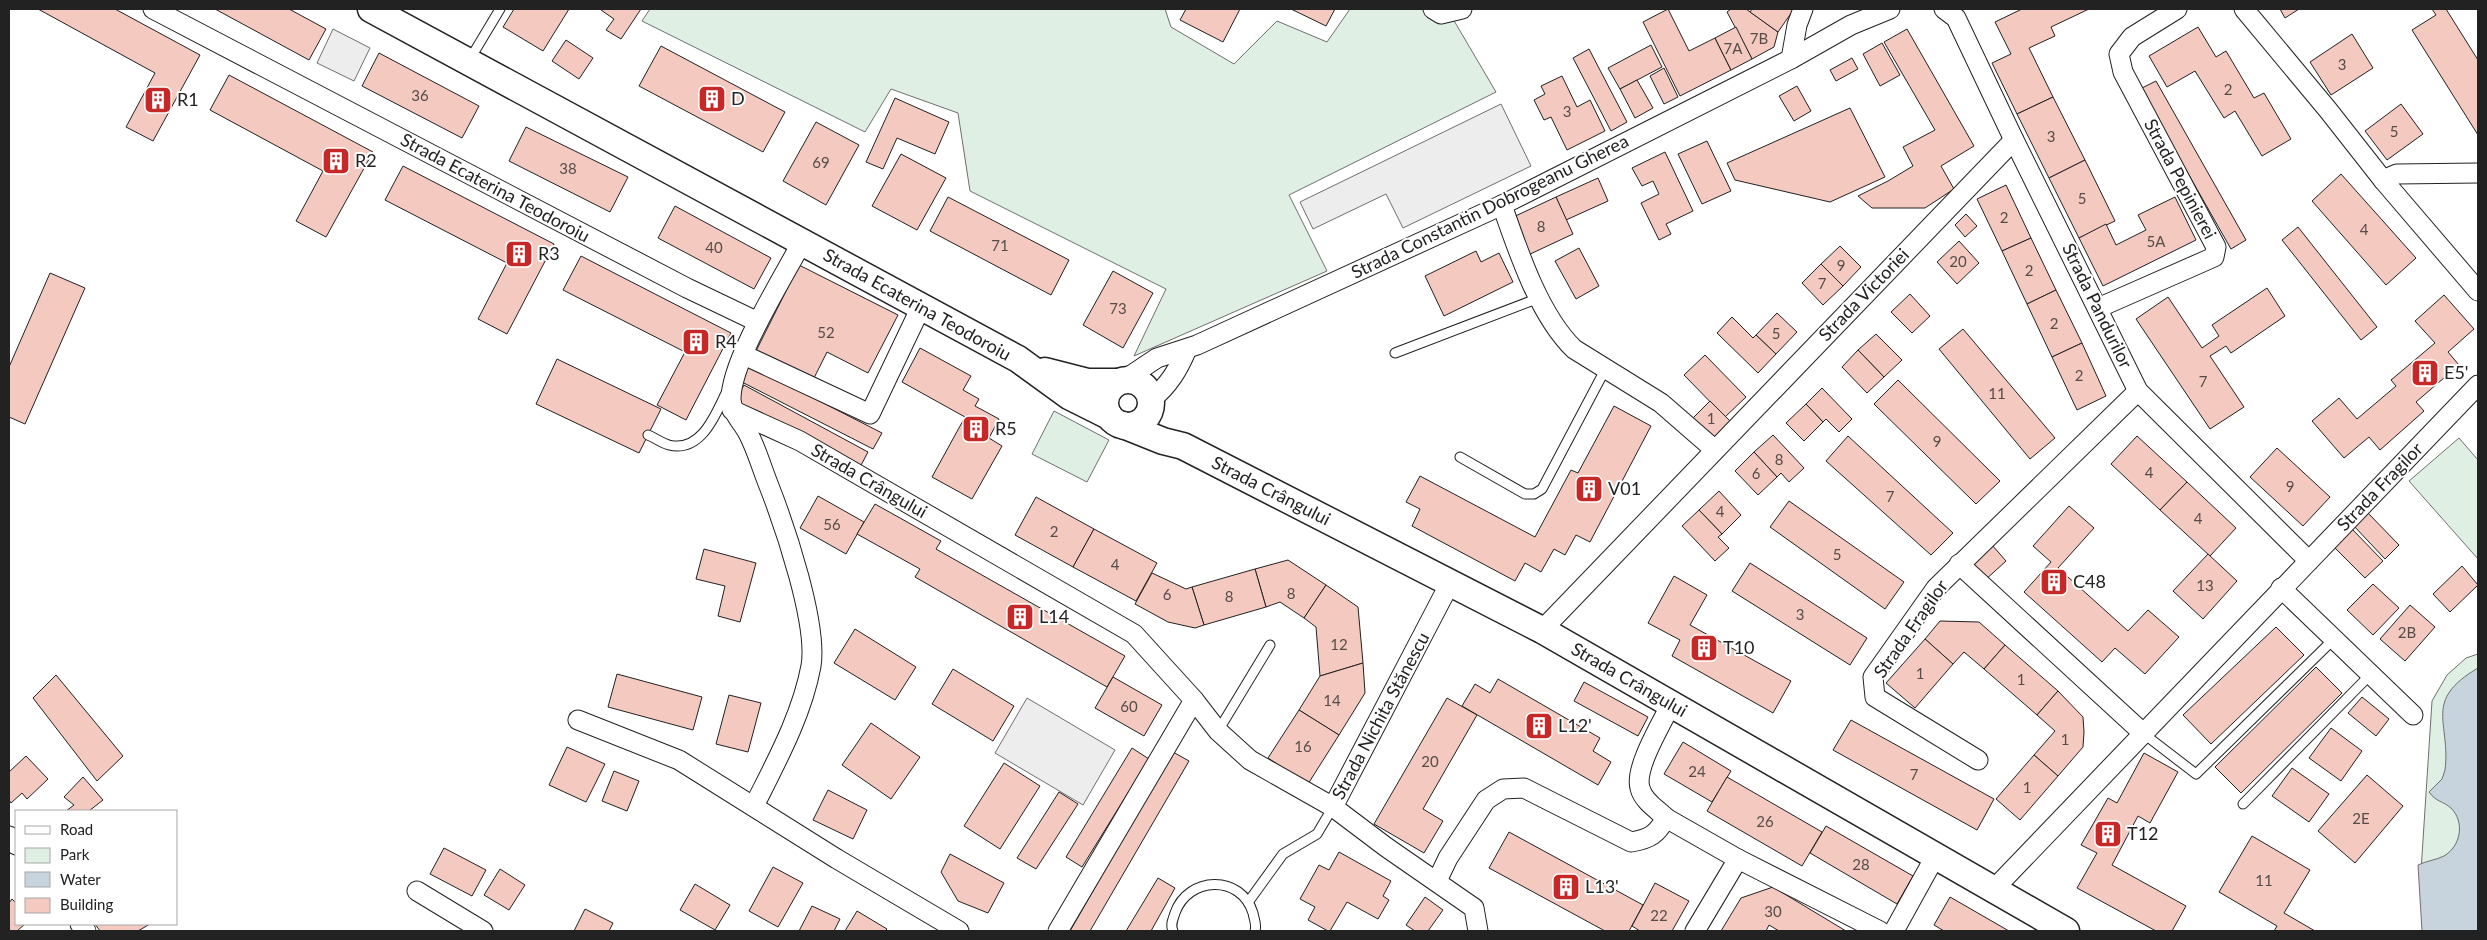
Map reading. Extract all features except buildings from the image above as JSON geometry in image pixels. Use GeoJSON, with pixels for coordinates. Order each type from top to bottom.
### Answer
{"type":"FeatureCollection","features":[{"type":"Feature","properties":{"kind":"main road","name":"Strada Ecaterina Teodoroiu"},"geometry":{"type":"LineString","coordinates":[[387,12],[469,62],[1032,368],[1069,396],[1116,420]]}},
{"type":"Feature","properties":{"kind":"main road","name":"Strada Ecaterina Teodoroiu"},"geometry":{"type":"LineString","coordinates":[[1032,368],[1088,382],[1120,381]]}},
{"type":"Feature","properties":{"kind":"main road"},"geometry":{"type":"LineString","coordinates":[[1120,381],[1136,381],[1146,388],[1151,403],[1144,420],[1138,424],[1116,420],[1106,410],[1106,397],[1112,386],[1120,381]]}},
{"type":"Feature","properties":{"kind":"main road","name":"Strada Crângului"},"geometry":{"type":"LineString","coordinates":[[1151,403],[1183,446]]}},
{"type":"Feature","properties":{"kind":"main road","name":"Strada Crângului"},"geometry":{"type":"LineString","coordinates":[[1116,420],[1163,441],[1183,446],[1542,630],[2066,931]]}},
{"type":"Feature","properties":{"kind":"street","name":"Strada Ecaterina Teodoroiu"},"geometry":{"type":"LineString","coordinates":[[153,9],[688,288],[758,322],[802,242]]}},
{"type":"Feature","properties":{"kind":"street"},"geometry":{"type":"LineString","coordinates":[[1434,9],[1441,14],[1462,9]]}},
{"type":"Feature","properties":{"kind":"street"},"geometry":{"type":"LineString","coordinates":[[1791,59],[1797,24],[1803,9]]}},
{"type":"Feature","properties":{"kind":"street","name":"Strada Constantin Dobrogeanu Gherea"},"geometry":{"type":"LineString","coordinates":[[1120,381],[1157,358],[1187,349],[1502,205],[1791,59],[1851,25],[1890,9]]}},
{"type":"Feature","properties":{"kind":"street","name":"Strada Pandurilor"},"geometry":{"type":"LineString","coordinates":[[1944,9],[1956,18],[2014,140],[2138,390],[2310,561]]}},
{"type":"Feature","properties":{"kind":"street","name":"Strada Pepinierei"},"geometry":{"type":"LineString","coordinates":[[2098,308],[2214,257],[2216,247],[2123,72],[2118,54],[2132,37],[2176,9]]}},
{"type":"Feature","properties":{"kind":"street"},"geometry":{"type":"LineString","coordinates":[[2244,9],[2383,180],[2478,291]]}},
{"type":"Feature","properties":{"kind":"street","name":"Strada Victoriei"},"geometry":{"type":"LineString","coordinates":[[1542,630],[2014,140]]}},
{"type":"Feature","properties":{"kind":"street"},"geometry":{"type":"LineString","coordinates":[[2383,180],[2397,174],[2478,172]]}},
{"type":"Feature","properties":{"kind":"street"},"geometry":{"type":"LineString","coordinates":[[1502,205],[1539,298],[1565,340],[1574,349],[1661,403],[1715,450]]}},
{"type":"Feature","properties":{"kind":"street"},"geometry":{"type":"LineString","coordinates":[[744,355],[870,414],[921,307]]}},
{"type":"Feature","properties":{"kind":"street"},"geometry":{"type":"LineString","coordinates":[[754,806],[798,709],[811,665],[811,638],[800,584],[777,508],[748,434],[732,410],[731,398],[734,382],[758,322]]}},
{"type":"Feature","properties":{"kind":"street"},"geometry":{"type":"LineString","coordinates":[[1151,403],[1175,375],[1187,349]]}},
{"type":"Feature","properties":{"kind":"street","name":"Strada Fragilor"},"geometry":{"type":"LineString","coordinates":[[1994,889],[2478,385]]}},
{"type":"Feature","properties":{"kind":"street","name":"Strada Fragilor"},"geometry":{"type":"LineString","coordinates":[[1978,760],[1875,697],[1873,677],[1936,588],[2138,390]]}},
{"type":"Feature","properties":{"kind":"street","name":"Strada Crângului"},"geometry":{"type":"LineString","coordinates":[[732,410],[824,455],[1134,634],[1194,700],[1218,731],[1250,760],[1333,807]]}},
{"type":"Feature","properties":{"kind":"street","name":"Strada Fragilor"},"geometry":{"type":"LineString","coordinates":[[1959,564],[2144,734]]}},
{"type":"Feature","properties":{"kind":"street","name":"Strada Nichita Stănescu"},"geometry":{"type":"LineString","coordinates":[[1450,583],[1333,807],[1386,847],[1474,908],[1478,931]]}},
{"type":"Feature","properties":{"kind":"street"},"geometry":{"type":"LineString","coordinates":[[2281,588],[2413,715]]}},
{"type":"Feature","properties":{"kind":"street"},"geometry":{"type":"LineString","coordinates":[[1058,931],[1194,700]]}},
{"type":"Feature","properties":{"kind":"street"},"geometry":{"type":"LineString","coordinates":[[1671,704],[1642,766],[1640,788],[1646,800],[1666,818],[1738,859],[1880,931]]}},
{"type":"Feature","properties":{"kind":"street"},"geometry":{"type":"LineString","coordinates":[[578,720],[679,760],[837,859],[959,931]]}},
{"type":"Feature","properties":{"kind":"street"},"geometry":{"type":"LineString","coordinates":[[1437,881],[1448,858],[1486,800],[1503,789],[1524,788],[1631,842],[1644,840],[1657,834],[1666,818]]}},
{"type":"Feature","properties":{"kind":"street"},"geometry":{"type":"LineString","coordinates":[[1894,931],[1936,855]]}},
{"type":"Feature","properties":{"kind":"street"},"geometry":{"type":"LineString","coordinates":[[1695,931],[1738,859]]}},
{"type":"Feature","properties":{"kind":"street"},"geometry":{"type":"LineString","coordinates":[[417,891],[483,931]]}},
{"type":"Feature","properties":{"kind":"lane"},"geometry":{"type":"LineString","coordinates":[[469,62],[500,9]]}},
{"type":"Feature","properties":{"kind":"lane"},"geometry":{"type":"LineString","coordinates":[[1395,353],[1539,298]]}},
{"type":"Feature","properties":{"kind":"lane"},"geometry":{"type":"LineString","coordinates":[[648,435],[671,446],[695,441],[708,429],[744,355]]}},
{"type":"Feature","properties":{"kind":"lane"},"geometry":{"type":"LineString","coordinates":[[1460,457],[1525,494],[1534,494],[1542,489],[1606,368]]}},
{"type":"Feature","properties":{"kind":"lane"},"geometry":{"type":"LineString","coordinates":[[2144,734],[2196,774],[2334,639]]}},
{"type":"Feature","properties":{"kind":"lane"},"geometry":{"type":"LineString","coordinates":[[1218,731],[1270,645]]}},
{"type":"Feature","properties":{"kind":"lane"},"geometry":{"type":"LineString","coordinates":[[2243,804],[2371,674]]}},
{"type":"Feature","properties":{"kind":"lane"},"geometry":{"type":"LineString","coordinates":[[1249,901],[1283,854],[1317,834],[1333,807]]}},
{"type":"Feature","properties":{"kind":"lane"},"geometry":{"type":"LineString","coordinates":[[1173,931],[1171,925],[1180,900],[1201,885],[1228,885],[1249,901],[1257,926],[1255,931]]}},
{"type":"Feature","properties":{"kind":"green space"},"geometry":{"type":"Polygon","coordinates":[[[650,9],[1165,9],[1171,27],[1234,64],[1277,21],[1327,42],[1350,9],[1430,9],[1453,19],[1496,92],[1289,195],[1327,271],[1134,356],[1166,289],[970,191],[958,113],[891,89],[865,132],[642,21],[650,9]]]}},
{"type":"Feature","properties":{"kind":"green space"},"geometry":{"type":"Polygon","coordinates":[[[1054,411],[1109,440],[1087,482],[1032,454],[1054,411]]]}},
{"type":"Feature","properties":{"kind":"green space"},"geometry":{"type":"Polygon","coordinates":[[[2459,438],[2478,460],[2478,559],[2409,481],[2459,438]]]}},
{"type":"Feature","properties":{"kind":"green space"},"geometry":{"type":"Polygon","coordinates":[[[2478,654],[2478,931],[2421,871],[2432,701],[2447,675],[2466,658],[2478,654]]]}},
{"type":"Feature","properties":{"kind":"shaded area"},"geometry":{"type":"Polygon","coordinates":[[[333,29],[370,48],[354,81],[317,63],[333,29]]]}},
{"type":"Feature","properties":{"kind":"shaded area"},"geometry":{"type":"Polygon","coordinates":[[[1501,104],[1531,166],[1403,228],[1386,194],[1313,229],[1300,202],[1501,104]]]}},
{"type":"Feature","properties":{"kind":"shaded area"},"geometry":{"type":"Polygon","coordinates":[[[1027,698],[1115,750],[1083,805],[995,753],[1027,698]]]}},
{"type":"Feature","properties":{"kind":"water"},"geometry":{"type":"Polygon","coordinates":[[[2478,668],[2478,931],[2422,931],[2418,865],[2450,852],[2459,834],[2458,820],[2451,808],[2434,798],[2429,792],[2442,779],[2445,770],[2446,753],[2443,713],[2445,702],[2450,691],[2461,680],[2478,668]]]}},
{"type":"Feature","properties":{"kind":"place","name":"D"},"geometry":{"type":"Point","coordinates":[712,99]}},
{"type":"Feature","properties":{"kind":"place","name":"R1"},"geometry":{"type":"Point","coordinates":[158,100]}},
{"type":"Feature","properties":{"kind":"place","name":"R2"},"geometry":{"type":"Point","coordinates":[336,161]}},
{"type":"Feature","properties":{"kind":"place","name":"R3"},"geometry":{"type":"Point","coordinates":[519,254]}},
{"type":"Feature","properties":{"kind":"place","name":"R4"},"geometry":{"type":"Point","coordinates":[696,342]}},
{"type":"Feature","properties":{"kind":"place","name":"E5'"},"geometry":{"type":"Point","coordinates":[2425,373]}},
{"type":"Feature","properties":{"kind":"place","name":"R5"},"geometry":{"type":"Point","coordinates":[976,429]}},
{"type":"Feature","properties":{"kind":"place","name":"V01"},"geometry":{"type":"Point","coordinates":[1589,489]}},
{"type":"Feature","properties":{"kind":"place","name":"C48"},"geometry":{"type":"Point","coordinates":[2054,582]}},
{"type":"Feature","properties":{"kind":"place","name":"L14"},"geometry":{"type":"Point","coordinates":[1020,617]}},
{"type":"Feature","properties":{"kind":"place","name":"T10"},"geometry":{"type":"Point","coordinates":[1704,648]}},
{"type":"Feature","properties":{"kind":"place","name":"L12'"},"geometry":{"type":"Point","coordinates":[1539,726]}},
{"type":"Feature","properties":{"kind":"place","name":"T12"},"geometry":{"type":"Point","coordinates":[2108,834]}},
{"type":"Feature","properties":{"kind":"place","name":"L13'"},"geometry":{"type":"Point","coordinates":[1566,887]}}]}
